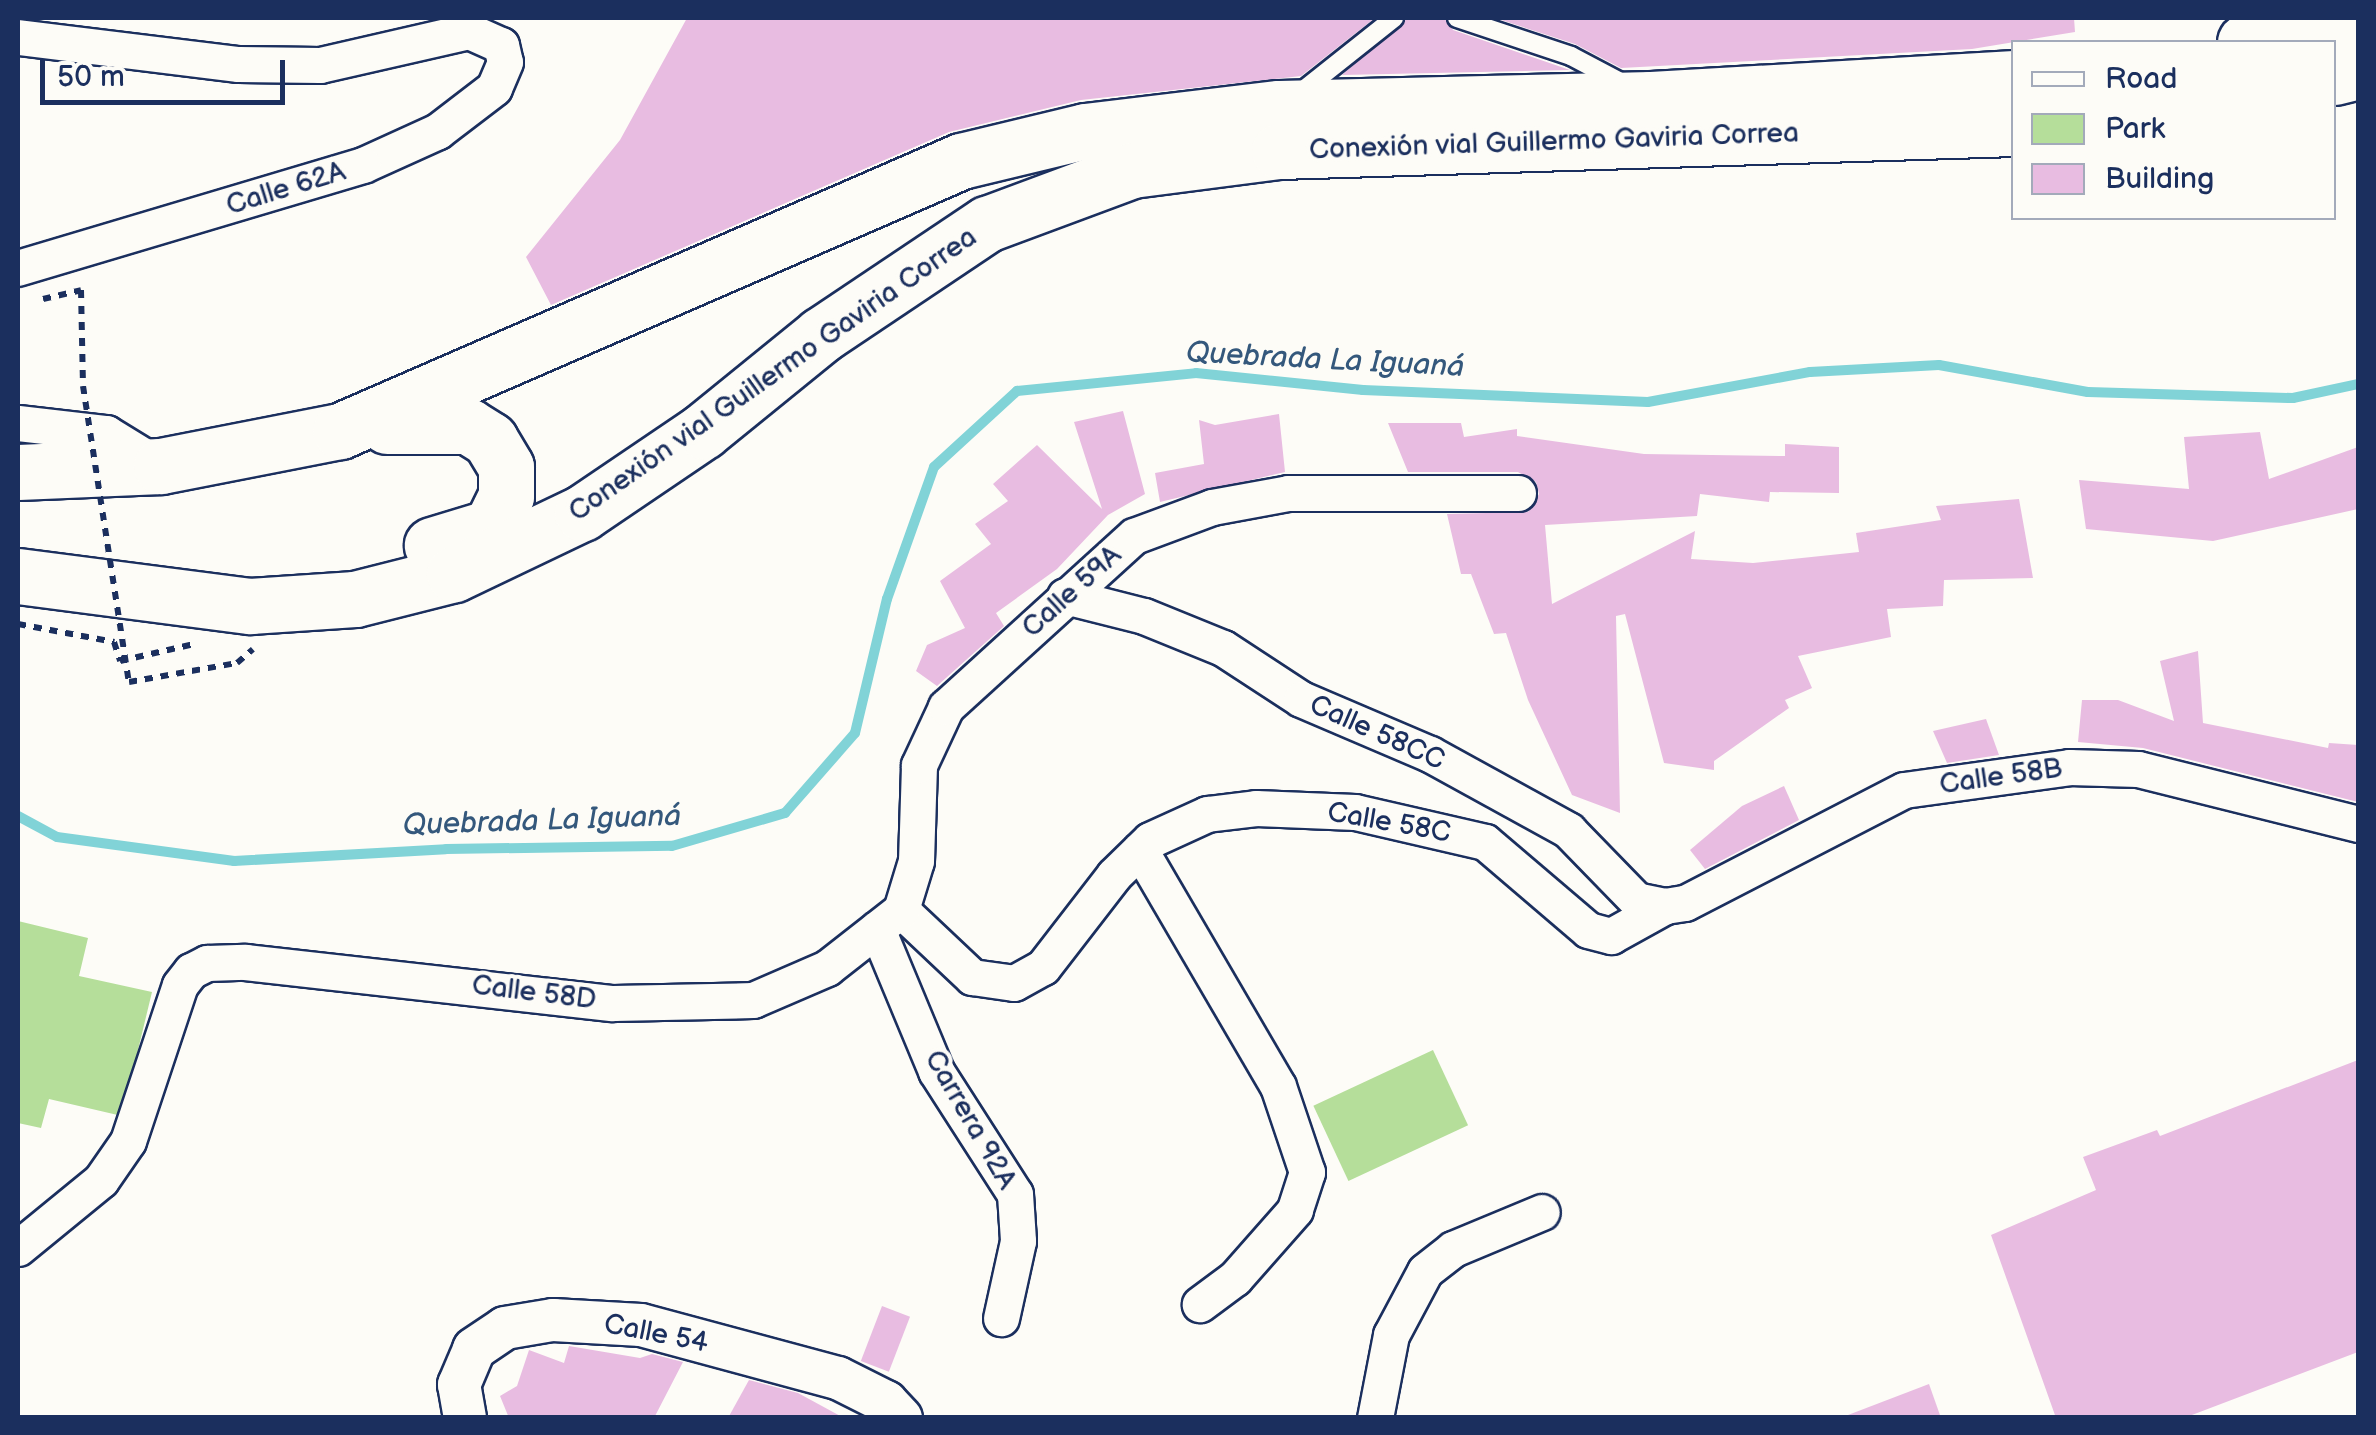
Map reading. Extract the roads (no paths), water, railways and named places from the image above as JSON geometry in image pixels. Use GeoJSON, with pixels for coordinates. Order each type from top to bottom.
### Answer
{"type":"FeatureCollection","features":[{"type":"Feature","properties":{"kind":"highway"},"geometry":{"type":"LineString","coordinates":[[2254,40],[2349,18]]}},
{"type":"Feature","properties":{"kind":"highway","name":"Conexión vial Guillermo Gaviria Correa"},"geometry":{"type":"LineString","coordinates":[[18,472],[160,466],[340,431],[960,160],[1085,131],[1279,108],[1651,99],[2011,78]]}},
{"type":"Feature","properties":{"kind":"highway","name":"Conexión vial Guillermo Gaviria Correa"},"geometry":{"type":"LineString","coordinates":[[18,576],[203,604],[313,604],[370,596],[454,574],[582,514],[703,430],[821,335],[987,224],[1132,170],[1279,151],[2011,128]]}},
{"type":"Feature","properties":{"kind":"highway"},"geometry":{"type":"LineString","coordinates":[[340,431],[423,422],[468,426],[490,440],[506,467],[506,496],[492,527],[418,550],[370,596]]}},
{"type":"Feature","properties":{"kind":"street","name":"Calle 62A"},"geometry":{"type":"LineString","coordinates":[[18,37],[238,64],[320,65],[469,31],[502,45],[505,62],[494,88],[438,132],[363,165],[18,268]]}},
{"type":"Feature","properties":{"kind":"street"},"geometry":{"type":"LineString","coordinates":[[18,422],[106,433],[160,466]]}},
{"type":"Feature","properties":{"kind":"street","name":"Calle 59A"},"geometry":{"type":"LineString","coordinates":[[889,920],[916,860],[918,766],[946,706],[1134,536],[1212,507],[1288,493],[1518,493]]}},
{"type":"Feature","properties":{"kind":"street","name":"Calle 58CC"},"geometry":{"type":"LineString","coordinates":[[1066,596],[1144,616],[1223,648],[1301,698],[1430,754],[1568,830],[1636,900],[1665,906]]}},
{"type":"Feature","properties":{"kind":"street","name":"Calle 58B"},"geometry":{"type":"LineString","coordinates":[[1665,906],[1685,903],[1904,790],[2069,767],[2138,769],[2358,824]]}},
{"type":"Feature","properties":{"kind":"street","name":"Calle 58C"},"geometry":{"type":"LineString","coordinates":[[889,920],[972,977],[1014,983],[1044,967],[1140,850],[1207,814],[1256,808],[1355,812],[1485,842],[1588,930],[1627,933],[1665,906]]}},
{"type":"Feature","properties":{"kind":"street"},"geometry":{"type":"LineString","coordinates":[[1140,850],[1278,1086],[1307,1172],[1295,1210],[1235,1278],[1200,1304]]}},
{"type":"Feature","properties":{"kind":"street","name":"Calle 58D"},"geometry":{"type":"LineString","coordinates":[[18,1248],[102,1180],[128,1141],[180,985],[208,963],[245,962],[613,1003],[752,1000],[827,968],[889,920]]}},
{"type":"Feature","properties":{"kind":"street","name":"Carrera 92A"},"geometry":{"type":"LineString","coordinates":[[889,920],[936,1071],[1016,1194],[1018,1241],[1000,1318]]}},
{"type":"Feature","properties":{"kind":"street"},"geometry":{"type":"LineString","coordinates":[[1375,1418],[1391,1335],[1425,1271],[1452,1249],[1542,1212]]}},
{"type":"Feature","properties":{"kind":"street","name":"Calle 54"},"geometry":{"type":"LineString","coordinates":[[465,1418],[459,1385],[474,1349],[505,1328],[553,1320],[641,1326],[838,1378],[886,1402],[901,1418]]}},
{"type":"Feature","properties":{"kind":"lane"},"geometry":{"type":"LineString","coordinates":[[1279,108],[1394,18]]}},
{"type":"Feature","properties":{"kind":"lane"},"geometry":{"type":"LineString","coordinates":[[1458,18],[1571,56],[1651,99]]}},
{"type":"Feature","properties":{"kind":"waterway","name":"Quebrada La Iguaná"},"geometry":{"type":"LineString","coordinates":[[18,816],[57,837],[234,861],[446,849],[672,846],[785,813],[855,733],[887,599],[934,467],[1017,391],[1196,373],[1363,390],[1648,402],[1810,372],[1939,365],[2088,392],[2293,398],[2358,384]]}}]}
